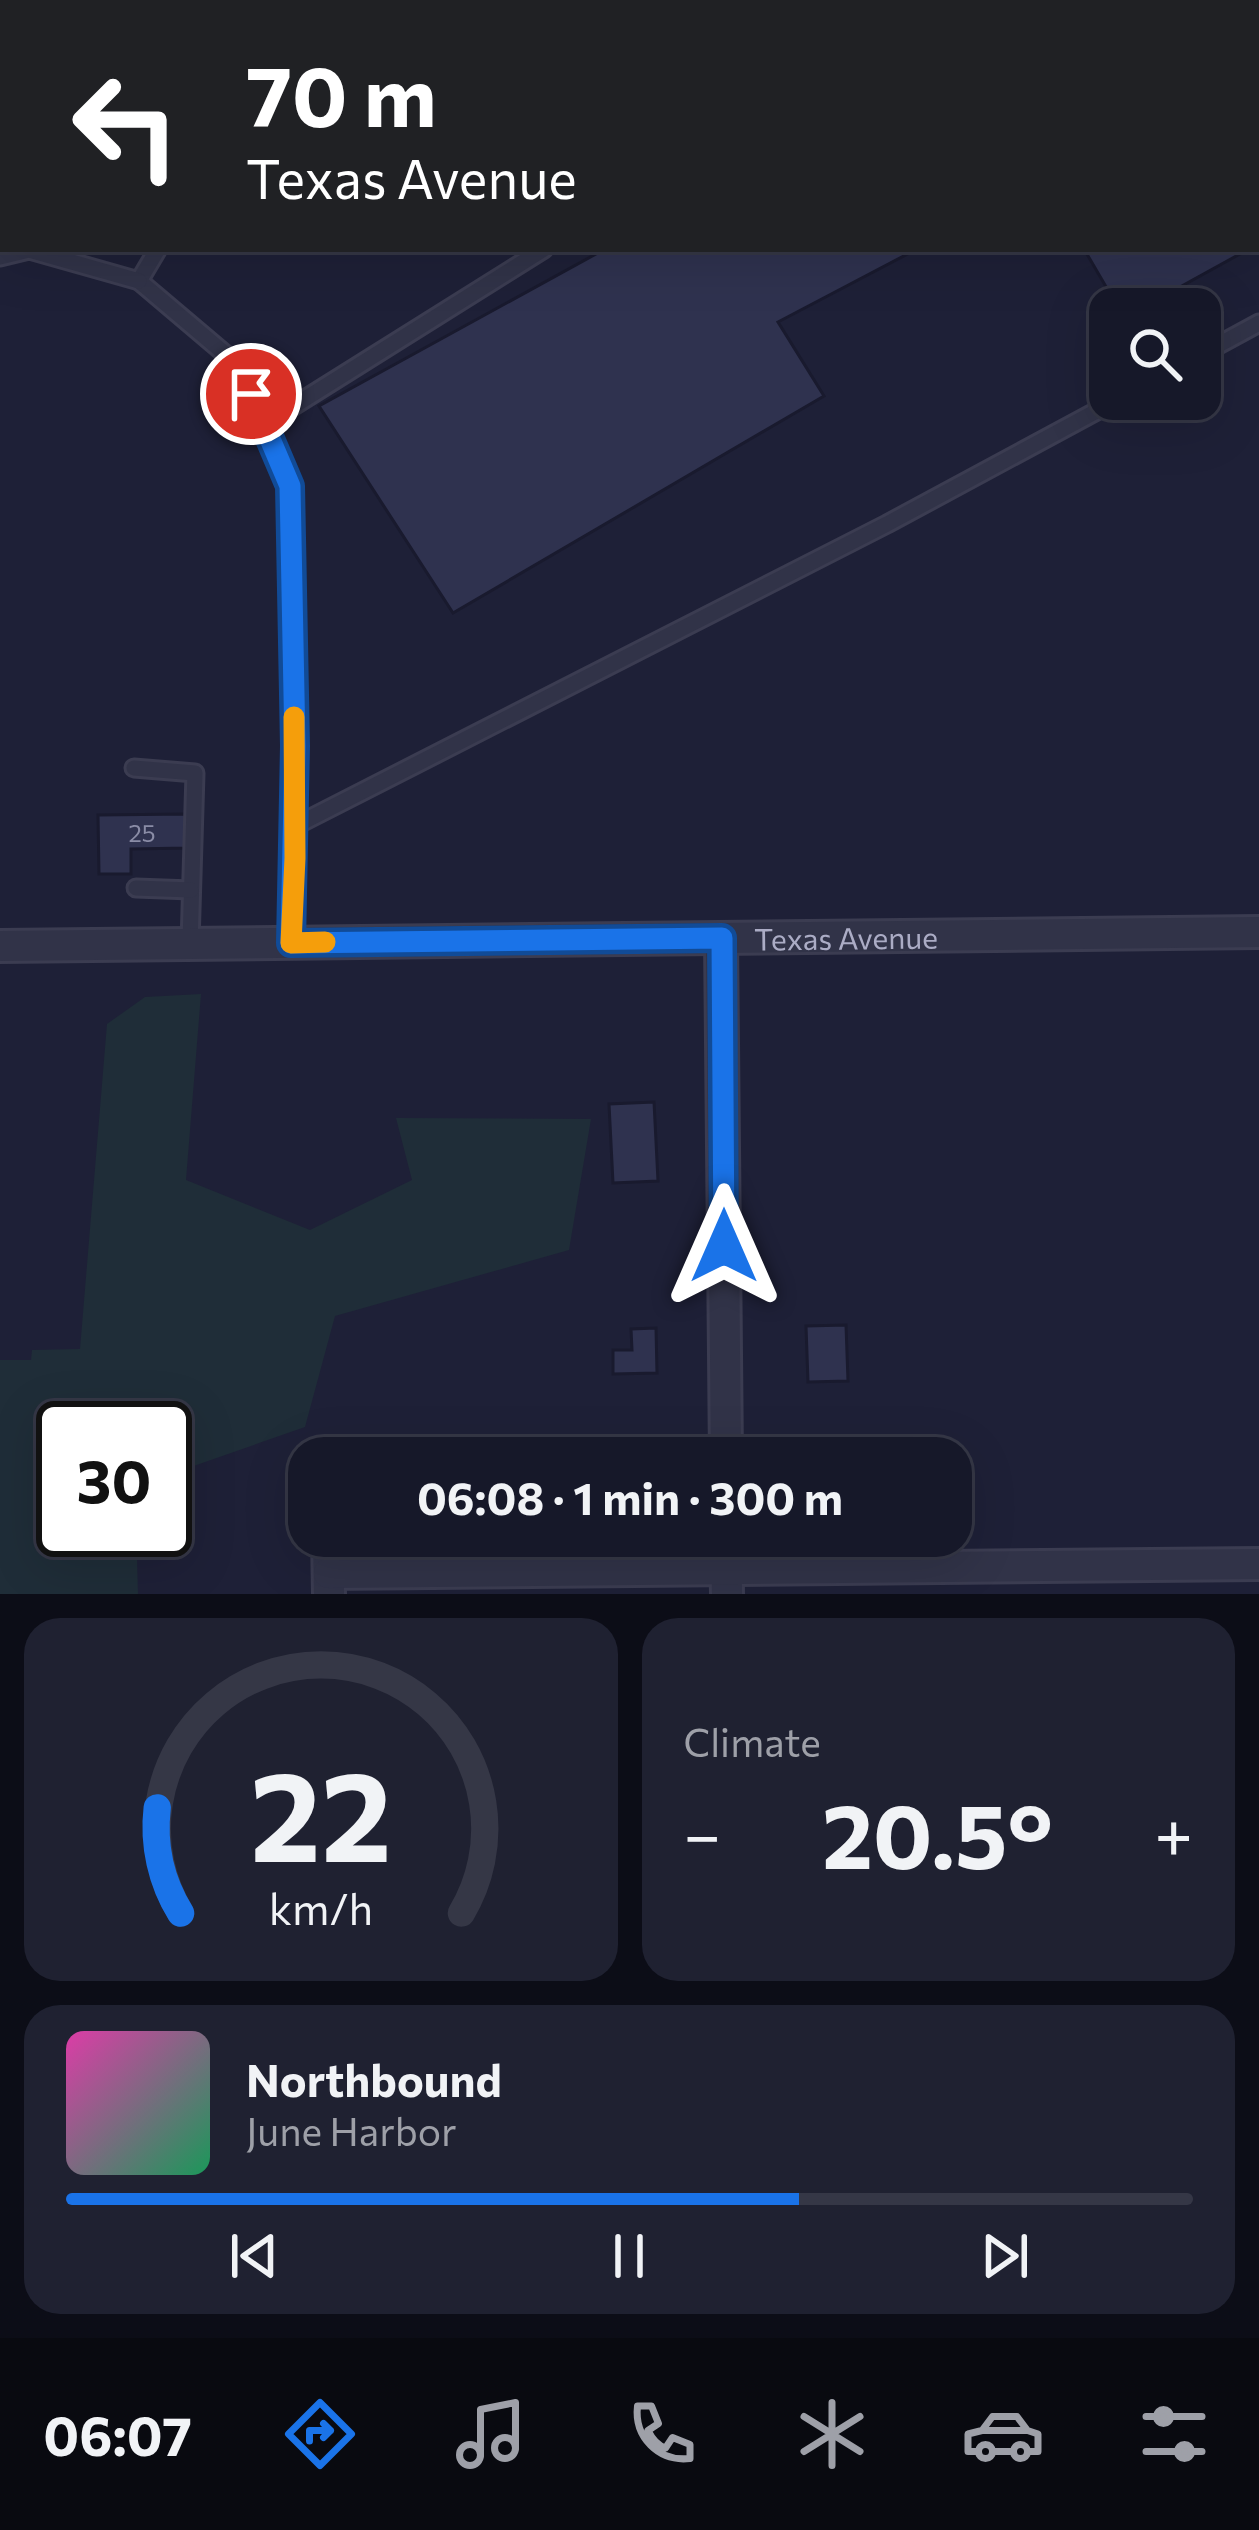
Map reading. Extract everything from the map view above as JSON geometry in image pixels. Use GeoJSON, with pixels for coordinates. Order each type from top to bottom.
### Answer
{"type":"FeatureCollection","features":[{"type":"Feature","properties":{"kind":"street","name":"Texas Avenue"},"geometry":{"type":"LineString","coordinates":[[0,946],[1259,932]]}},
{"type":"Feature","properties":{"kind":"street"},"geometry":{"type":"LineString","coordinates":[[722,938],[726,1437]]}},
{"type":"Feature","properties":{"kind":"street"},"geometry":{"type":"LineString","coordinates":[[329,1584],[727,1582],[1259,1564]]}},
{"type":"Feature","properties":{"kind":"lane"},"geometry":{"type":"LineString","coordinates":[[36,252],[139,281],[238,364],[290,486],[295,826],[291,943]]}},
{"type":"Feature","properties":{"kind":"lane"},"geometry":{"type":"LineString","coordinates":[[139,281],[156,252]]}},
{"type":"Feature","properties":{"kind":"lane"},"geometry":{"type":"LineString","coordinates":[[265,424],[539,252]]}},
{"type":"Feature","properties":{"kind":"lane"},"geometry":{"type":"LineString","coordinates":[[1221,344],[1259,323]]}},
{"type":"Feature","properties":{"kind":"lane"},"geometry":{"type":"LineString","coordinates":[[295,826],[866,535],[1089,415]]}},
{"type":"Feature","properties":{"kind":"lane"},"geometry":{"type":"LineString","coordinates":[[134,768],[195,773],[190,944]]}},
{"type":"Feature","properties":{"kind":"lane"},"geometry":{"type":"LineString","coordinates":[[136,888],[190,890]]}},
{"type":"Feature","properties":{"kind":"shaded area"},"geometry":{"type":"Polygon","coordinates":[[[201,994],[186,1180],[310,1230],[412,1180],[396,1118],[591,1119],[569,1250],[335,1316],[305,1427],[192,1467],[192,1401],[36,1401],[36,1557],[137,1557],[138,1594],[0,1594],[0,1360],[31,1360],[32,1350],[80,1349],[107,1024],[145,997],[201,994]]]}},
{"type":"Feature","properties":{"kind":"building"},"geometry":{"type":"Polygon","coordinates":[[[600,252],[911,252],[778,322],[824,396],[453,613],[319,406],[600,252]]]}},
{"type":"Feature","properties":{"kind":"building"},"geometry":{"type":"Polygon","coordinates":[[[1086,252],[1244,252],[1178,288],[1107,288],[1086,252]]]}},
{"type":"Feature","properties":{"kind":"building"},"geometry":{"type":"Polygon","coordinates":[[[187,814],[187,848],[131,849],[131,874],[99,874],[98,815],[187,814]]]}},
{"type":"Feature","properties":{"kind":"building"},"geometry":{"type":"Polygon","coordinates":[[[654,1102],[658,1181],[613,1183],[609,1104],[654,1102]]]}},
{"type":"Feature","properties":{"kind":"building"},"geometry":{"type":"Polygon","coordinates":[[[846,1325],[848,1381],[808,1382],[806,1326],[846,1325]]]}},
{"type":"Feature","properties":{"kind":"building"},"geometry":{"type":"Polygon","coordinates":[[[656,1328],[657,1373],[613,1374],[613,1350],[632,1350],[631,1329],[656,1328]]]}},
{"type":"Feature","properties":{"kind":"slow traffic"},"geometry":{"type":"LineString","coordinates":[[294,717],[291,943],[325,942]]}},
{"type":"Feature","properties":{"kind":"route"},"geometry":{"type":"LineString","coordinates":[[251,394],[290,486],[295,746],[291,943],[722,938],[724,1246]]}}]}
